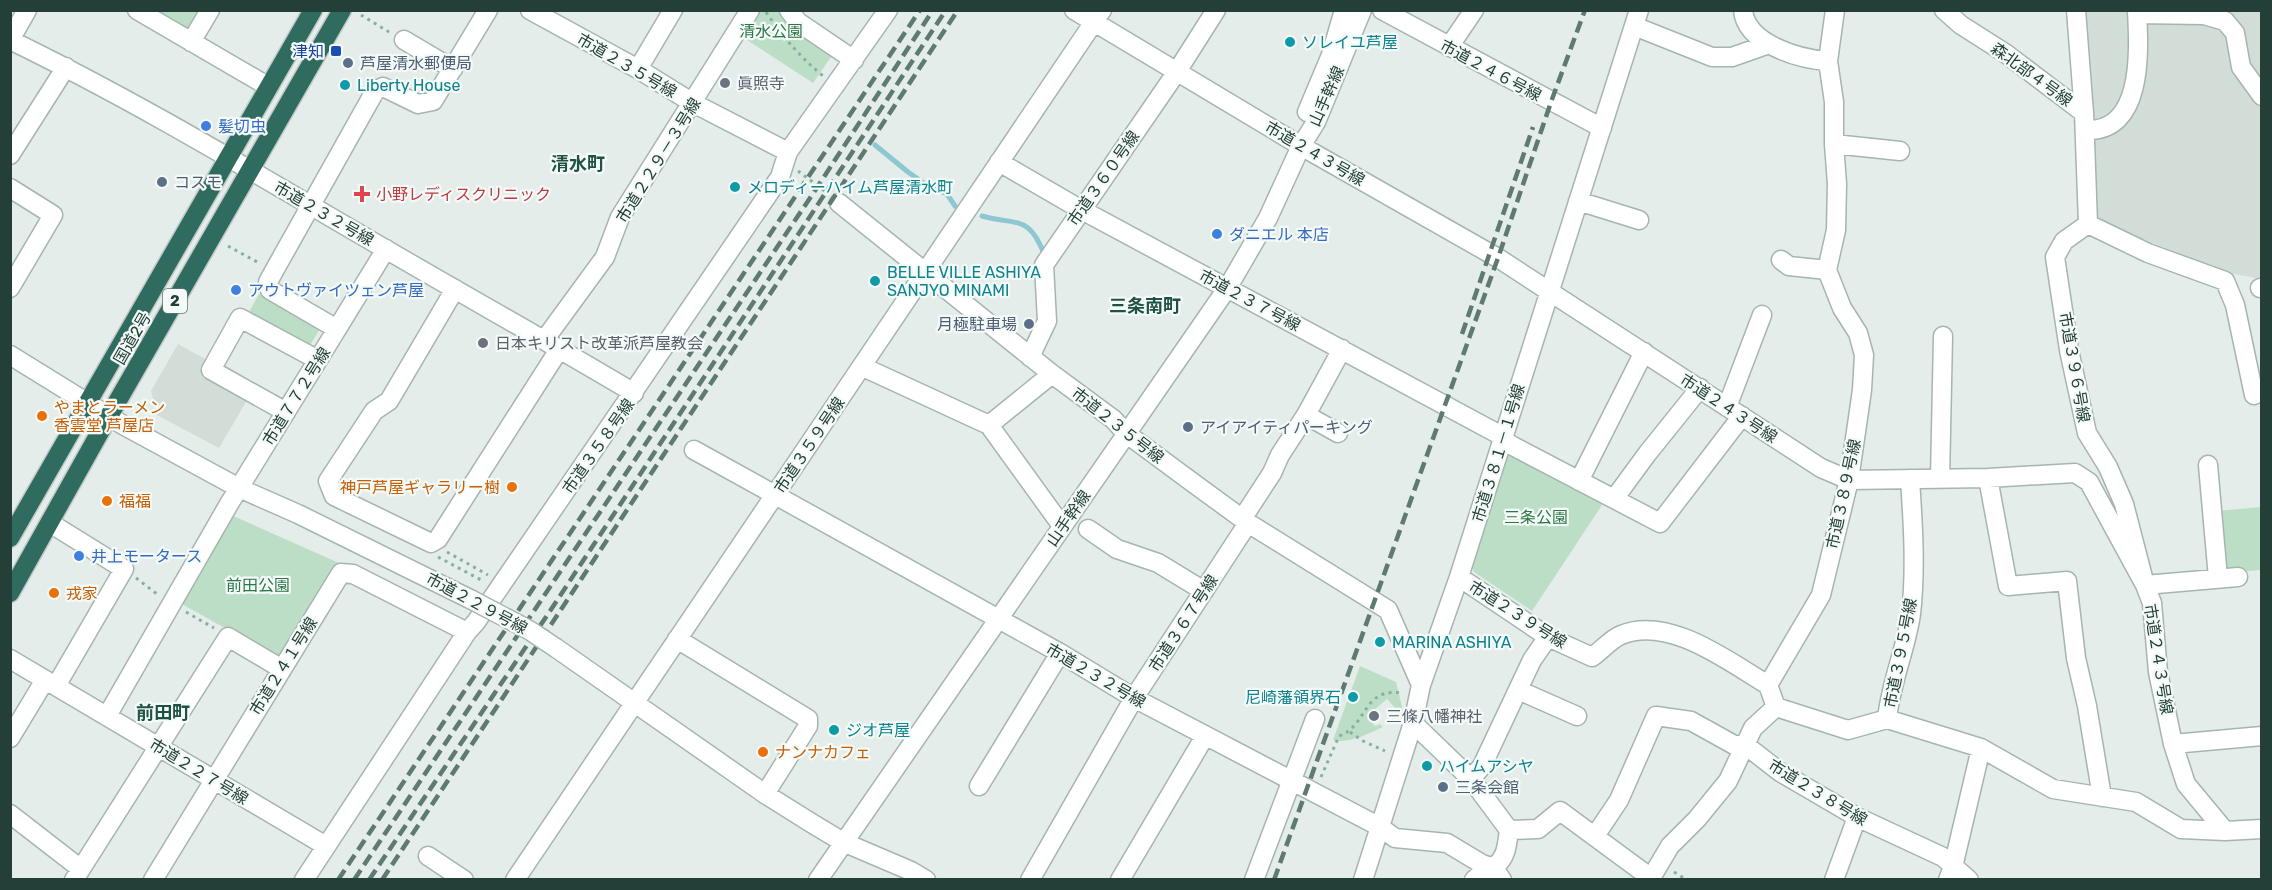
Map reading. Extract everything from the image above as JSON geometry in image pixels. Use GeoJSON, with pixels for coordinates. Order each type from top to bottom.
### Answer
{"type":"FeatureCollection","features":[{"type":"Feature","properties":{"kind":"highway","name":"国道2号"},"geometry":{"type":"LineString","coordinates":[[10,538],[313,10]]}},
{"type":"Feature","properties":{"kind":"highway","name":"国道2号"},"geometry":{"type":"LineString","coordinates":[[10,593],[342,10]]}},
{"type":"Feature","properties":{"kind":"street"},"geometry":{"type":"LineString","coordinates":[[10,40],[27,10]]}},
{"type":"Feature","properties":{"kind":"street"},"geometry":{"type":"LineString","coordinates":[[137,10],[269,87]]}},
{"type":"Feature","properties":{"kind":"street"},"geometry":{"type":"LineString","coordinates":[[191,42],[210,10]]}},
{"type":"Feature","properties":{"kind":"street"},"geometry":{"type":"LineString","coordinates":[[274,271],[375,91],[383,87],[418,104],[433,101],[488,10]]}},
{"type":"Feature","properties":{"kind":"street","name":"市道２３５号線"},"geometry":{"type":"LineString","coordinates":[[530,10],[558,17],[693,103],[788,152]]}},
{"type":"Feature","properties":{"kind":"street"},"geometry":{"type":"LineString","coordinates":[[638,69],[673,10]]}},
{"type":"Feature","properties":{"kind":"street","name":"市道２２９－３号線"},"geometry":{"type":"LineString","coordinates":[[434,550],[438,539],[552,343],[605,257],[621,217],[750,10]]}},
{"type":"Feature","properties":{"kind":"street"},"geometry":{"type":"LineString","coordinates":[[789,10],[798,22],[854,60]]}},
{"type":"Feature","properties":{"kind":"street","name":"市道３５８号線"},"geometry":{"type":"LineString","coordinates":[[304,879],[467,632],[634,393],[780,177],[788,152],[888,10]]}},
{"type":"Feature","properties":{"kind":"street","name":"市道２４３号線"},"geometry":{"type":"LineString","coordinates":[[1074,10],[1098,16],[1176,73],[1490,253],[1821,468],[1849,480],[1988,478],[2075,473],[2089,482],[2145,585],[2152,603],[2158,672],[2173,744],[2186,784],[2225,831]]}},
{"type":"Feature","properties":{"kind":"street","name":"市道３６０号線"},"geometry":{"type":"LineString","coordinates":[[1030,357],[1047,321],[1044,265],[1080,209],[1176,73],[1216,10]]}},
{"type":"Feature","properties":{"kind":"street","name":"山手幹線"},"geometry":{"type":"LineString","coordinates":[[1301,146],[1306,116],[1331,55],[1344,10]]}},
{"type":"Feature","properties":{"kind":"street","name":"山手幹線"},"geometry":{"type":"LineString","coordinates":[[818,879],[1228,287],[1268,218],[1301,146],[1316,122],[1362,10]]}},
{"type":"Feature","properties":{"kind":"street","name":"市道２４６号線"},"geometry":{"type":"LineString","coordinates":[[1382,10],[1602,128]]}},
{"type":"Feature","properties":{"kind":"street"},"geometry":{"type":"LineString","coordinates":[[1449,47],[1474,10]]}},
{"type":"Feature","properties":{"kind":"street"},"geometry":{"type":"LineString","coordinates":[[1743,10],[1744,21],[1766,45],[1816,60],[1828,61]]}},
{"type":"Feature","properties":{"kind":"street"},"geometry":{"type":"LineString","coordinates":[[1781,260],[1789,266],[1827,270],[1836,230],[1838,184],[1834,144],[1834,102],[1828,61],[1835,10]]}},
{"type":"Feature","properties":{"kind":"street","name":"森北部４号線"},"geometry":{"type":"LineString","coordinates":[[1944,10],[1961,25],[2005,53],[2084,121]]}},
{"type":"Feature","properties":{"kind":"street"},"geometry":{"type":"LineString","coordinates":[[2076,10],[2088,224],[2148,253],[2225,281],[2235,305],[2254,395]]}},
{"type":"Feature","properties":{"kind":"street"},"geometry":{"type":"LineString","coordinates":[[2084,121],[2098,130],[2114,124],[2127,106],[2137,75],[2137,12],[2204,15],[2225,21],[2235,33],[2241,66],[2260,92]]}},
{"type":"Feature","properties":{"kind":"street","name":"市道３５９号線"},"geometry":{"type":"LineString","coordinates":[[515,879],[633,702],[926,274],[1098,16]]}},
{"type":"Feature","properties":{"kind":"street"},"geometry":{"type":"LineString","coordinates":[[1637,18],[1712,57],[1732,57],[1766,45]]}},
{"type":"Feature","properties":{"kind":"street","name":"市道３８１－１号線"},"geometry":{"type":"LineString","coordinates":[[1363,879],[1413,723],[1421,685],[1460,577],[1502,436],[1637,18]]}},
{"type":"Feature","properties":{"kind":"street","name":"市道２３２号線"},"geometry":{"type":"LineString","coordinates":[[10,40],[66,67],[228,157],[552,343],[634,393]]}},
{"type":"Feature","properties":{"kind":"street"},"geometry":{"type":"LineString","coordinates":[[404,40],[453,69]]}},
{"type":"Feature","properties":{"kind":"street"},"geometry":{"type":"LineString","coordinates":[[10,156],[66,67]]}},
{"type":"Feature","properties":{"kind":"street"},"geometry":{"type":"LineString","coordinates":[[1834,144],[1901,150]]}},
{"type":"Feature","properties":{"kind":"street","name":"市道２３７号線"},"geometry":{"type":"LineString","coordinates":[[999,162],[1080,209],[1502,436],[1509,444],[1660,523],[1735,411]]}},
{"type":"Feature","properties":{"kind":"street"},"geometry":{"type":"LineString","coordinates":[[10,188],[53,215],[10,288]]}},
{"type":"Feature","properties":{"kind":"street"},"geometry":{"type":"LineString","coordinates":[[1578,201],[1639,220]]}},
{"type":"Feature","properties":{"kind":"street","name":"市道２３５号線"},"geometry":{"type":"LineString","coordinates":[[839,203],[1030,357],[1113,419],[1127,434],[1245,521],[1388,610],[1421,685]]}},
{"type":"Feature","properties":{"kind":"street","name":"市道３９６号線"},"geometry":{"type":"LineString","coordinates":[[2088,224],[2064,241],[2055,257],[2069,351],[2087,434],[2108,467],[2124,504],[2145,585]]}},
{"type":"Feature","properties":{"kind":"street"},"geometry":{"type":"LineString","coordinates":[[337,329],[386,249]]}},
{"type":"Feature","properties":{"kind":"street","name":"市道３８９号線"},"geometry":{"type":"LineString","coordinates":[[1768,685],[1821,595],[1849,480],[1862,390],[1864,355],[1858,333],[1842,309],[1827,270]]}},
{"type":"Feature","properties":{"kind":"street","name":"市道７７２号線"},"geometry":{"type":"LineString","coordinates":[[106,716],[239,488],[337,329],[270,290],[268,282],[274,271]]}},
{"type":"Feature","properties":{"kind":"street"},"geometry":{"type":"LineString","coordinates":[[434,550],[334,496],[328,481],[374,411],[388,401],[455,288]]}},
{"type":"Feature","properties":{"kind":"street"},"geometry":{"type":"LineString","coordinates":[[1735,411],[1762,315]]}},
{"type":"Feature","properties":{"kind":"street"},"geometry":{"type":"LineString","coordinates":[[286,412],[211,370],[240,318],[318,360]]}},
{"type":"Feature","properties":{"kind":"street"},"geometry":{"type":"LineString","coordinates":[[1940,479],[1943,336]]}},
{"type":"Feature","properties":{"kind":"street","name":"市道３６７号線"},"geometry":{"type":"LineString","coordinates":[[1030,879],[1134,698],[1204,591],[1280,455],[1306,416],[1342,349]]}},
{"type":"Feature","properties":{"kind":"street"},"geometry":{"type":"LineString","coordinates":[[1580,481],[1644,352]]}},
{"type":"Feature","properties":{"kind":"street","name":"市道２２９号線"},"geometry":{"type":"LineString","coordinates":[[10,355],[109,416],[239,488],[309,519],[529,630],[765,794],[843,842],[926,879]]}},
{"type":"Feature","properties":{"kind":"street"},"geometry":{"type":"LineString","coordinates":[[862,367],[989,425],[1062,526]]}},
{"type":"Feature","properties":{"kind":"street"},"geometry":{"type":"LineString","coordinates":[[989,425],[1052,374]]}},
{"type":"Feature","properties":{"kind":"street"},"geometry":{"type":"LineString","coordinates":[[1614,499],[1700,388]]}},
{"type":"Feature","properties":{"kind":"street"},"geometry":{"type":"LineString","coordinates":[[1306,416],[1338,433]]}},
{"type":"Feature","properties":{"kind":"street","name":"市道２３２号線"},"geometry":{"type":"LineString","coordinates":[[694,450],[1060,653],[1134,698],[1380,827],[1395,838],[1447,843],[1498,874]]}},
{"type":"Feature","properties":{"kind":"street"},"geometry":{"type":"LineString","coordinates":[[2208,465],[2218,578]]}},
{"type":"Feature","properties":{"kind":"street"},"geometry":{"type":"LineString","coordinates":[[1988,478],[2008,586],[2067,580],[2076,658],[2087,706],[2102,797]]}},
{"type":"Feature","properties":{"kind":"street","name":"市道３９５号線"},"geometry":{"type":"LineString","coordinates":[[1887,719],[1890,694],[1911,616],[1914,562],[1910,479]]}},
{"type":"Feature","properties":{"kind":"street"},"geometry":{"type":"LineString","coordinates":[[10,738],[51,683],[124,569],[50,523]]}},
{"type":"Feature","properties":{"kind":"street"},"geometry":{"type":"LineString","coordinates":[[1088,529],[1117,549],[1158,563],[1204,591]]}},
{"type":"Feature","properties":{"kind":"street","name":"市道２４１号線"},"geometry":{"type":"LineString","coordinates":[[153,879],[341,573],[353,574],[467,632]]}},
{"type":"Feature","properties":{"kind":"street","name":"市道２３９号線"},"geometry":{"type":"LineString","coordinates":[[1460,577],[1548,637],[1592,657],[1619,635],[1645,628],[1694,641],[1768,685]]}},
{"type":"Feature","properties":{"kind":"street"},"geometry":{"type":"LineString","coordinates":[[2145,585],[2238,577]]}},
{"type":"Feature","properties":{"kind":"street"},"geometry":{"type":"LineString","coordinates":[[10,814],[78,874],[228,637],[282,669]]}},
{"type":"Feature","properties":{"kind":"street"},"geometry":{"type":"LineString","coordinates":[[1470,779],[1482,766],[1532,660],[1548,637]]}},
{"type":"Feature","properties":{"kind":"street"},"geometry":{"type":"LineString","coordinates":[[676,639],[808,719],[808,726],[765,794]]}},
{"type":"Feature","properties":{"kind":"street"},"geometry":{"type":"LineString","coordinates":[[979,786],[1060,653]]}},
{"type":"Feature","properties":{"kind":"street","name":"市道２２７号線"},"geometry":{"type":"LineString","coordinates":[[10,659],[326,846]]}},
{"type":"Feature","properties":{"kind":"street"},"geometry":{"type":"LineString","coordinates":[[1768,685],[1776,707]]}},
{"type":"Feature","properties":{"kind":"street"},"geometry":{"type":"LineString","coordinates":[[1518,690],[1577,716]]}},
{"type":"Feature","properties":{"kind":"street"},"geometry":{"type":"LineString","coordinates":[[1776,707],[1848,730],[1887,719],[1981,748],[2053,789],[2136,802],[2181,830],[2262,829]]}},
{"type":"Feature","properties":{"kind":"street"},"geometry":{"type":"LineString","coordinates":[[1509,830],[1538,829],[1560,811],[1650,878],[1671,846],[1728,781],[1753,728],[1776,707]]}},
{"type":"Feature","properties":{"kind":"street","name":"市道２３８号線"},"geometry":{"type":"LineString","coordinates":[[1594,836],[1619,800],[1656,716],[1691,721],[1736,746],[1744,744],[1780,772],[1857,818],[1943,858],[1951,873],[1969,879]]}},
{"type":"Feature","properties":{"kind":"street"},"geometry":{"type":"LineString","coordinates":[[1254,879],[1315,719]]}},
{"type":"Feature","properties":{"kind":"street"},"geometry":{"type":"LineString","coordinates":[[1413,723],[1470,779],[1509,830],[1506,854],[1498,874],[1482,872],[1474,879]]}},
{"type":"Feature","properties":{"kind":"street"},"geometry":{"type":"LineString","coordinates":[[1120,879],[1205,736]]}},
{"type":"Feature","properties":{"kind":"street"},"geometry":{"type":"LineString","coordinates":[[2173,744],[2262,736]]}},
{"type":"Feature","properties":{"kind":"street"},"geometry":{"type":"LineString","coordinates":[[1951,873],[1981,748]]}},
{"type":"Feature","properties":{"kind":"street"},"geometry":{"type":"LineString","coordinates":[[1834,879],[1857,818]]}},
{"type":"Feature","properties":{"kind":"street"},"geometry":{"type":"LineString","coordinates":[[428,855],[464,879]]}},
{"type":"Feature","properties":{"kind":"path"},"geometry":{"type":"LineString","coordinates":[[765,10],[782,37],[803,60],[824,76]]}},
{"type":"Feature","properties":{"kind":"path"},"geometry":{"type":"LineString","coordinates":[[361,15],[404,40]]}},
{"type":"Feature","properties":{"kind":"path"},"geometry":{"type":"LineString","coordinates":[[796,171],[839,203]]}},
{"type":"Feature","properties":{"kind":"path"},"geometry":{"type":"LineString","coordinates":[[228,246],[274,271]]}},
{"type":"Feature","properties":{"kind":"path"},"geometry":{"type":"LineString","coordinates":[[434,550],[484,582]]}},
{"type":"Feature","properties":{"kind":"path"},"geometry":{"type":"LineString","coordinates":[[434,550],[503,583]]}},
{"type":"Feature","properties":{"kind":"path"},"geometry":{"type":"LineString","coordinates":[[1316,794],[1339,736],[1350,732],[1371,700],[1389,691],[1400,693]]}},
{"type":"Feature","properties":{"kind":"path"},"geometry":{"type":"LineString","coordinates":[[1350,732],[1401,758]]}},
{"type":"Feature","properties":{"kind":"shaded area"},"geometry":{"type":"Polygon","coordinates":[[[2085,11],[2261,11],[2261,279],[2229,273],[2095,220],[2085,11]]]}},
{"type":"Feature","properties":{"kind":"shaded area"},"geometry":{"type":"Polygon","coordinates":[[[178,344],[209,361],[249,397],[219,448],[157,415],[151,391],[178,344]]]}},
{"type":"Feature","properties":{"kind":"green space"},"geometry":{"type":"Polygon","coordinates":[[[152,11],[202,11],[189,32],[152,11]]]}},
{"type":"Feature","properties":{"kind":"green space","name":"清水公園"},"geometry":{"type":"Polygon","coordinates":[[[755,11],[783,11],[831,52],[831,57],[813,83],[744,38],[741,32],[755,11]]]}},
{"type":"Feature","properties":{"kind":"green space"},"geometry":{"type":"Polygon","coordinates":[[[259,294],[321,327],[309,347],[248,314],[259,294]]]}},
{"type":"Feature","properties":{"kind":"green space","name":"三条公園"},"geometry":{"type":"Polygon","coordinates":[[[1506,448],[1606,499],[1532,611],[1474,572],[1471,564],[1506,448]]]}},
{"type":"Feature","properties":{"kind":"green space"},"geometry":{"type":"Polygon","coordinates":[[[2261,507],[2261,570],[2221,573],[2217,511],[2261,507]]]}},
{"type":"Feature","properties":{"kind":"green space","name":"前田公園"},"geometry":{"type":"Polygon","coordinates":[[[231,515],[339,563],[280,659],[180,603],[231,515]]]}},
{"type":"Feature","properties":{"kind":"green space","name":"三條八幡神社"},"geometry":{"type":"Polygon","coordinates":[[[1360,666],[1396,682],[1403,711],[1401,715],[1387,699],[1367,716],[1375,726],[1380,724],[1383,727],[1346,741],[1333,740],[1360,666]]]}},
{"type":"Feature","properties":{"kind":"waterway"},"geometry":{"type":"LineString","coordinates":[[875,145],[928,186],[947,194],[955,206]]}},
{"type":"Feature","properties":{"kind":"waterway"},"geometry":{"type":"LineString","coordinates":[[982,216],[1014,222],[1028,228],[1045,256]]}},
{"type":"Feature","properties":{"kind":"railway"},"geometry":{"type":"LineString","coordinates":[[338,880],[920,10]]}},
{"type":"Feature","properties":{"kind":"railway"},"geometry":{"type":"LineString","coordinates":[[354,880],[933,10]]}},
{"type":"Feature","properties":{"kind":"railway"},"geometry":{"type":"LineString","coordinates":[[369,880],[550,611],[946,10]]}},
{"type":"Feature","properties":{"kind":"railway"},"geometry":{"type":"LineString","coordinates":[[382,880],[958,10]]}},
{"type":"Feature","properties":{"kind":"railway"},"geometry":{"type":"LineString","coordinates":[[1274,880],[1585,10]]}},
{"type":"Feature","properties":{"kind":"railway"},"geometry":{"type":"LineString","coordinates":[[1462,334],[1533,127]]}},
{"type":"Feature","properties":{"kind":"place","name":"ソレイユ芦屋"},"geometry":{"type":"Point","coordinates":[1290,42]}},
{"type":"Feature","properties":{"kind":"place","name":"津知"},"geometry":{"type":"Point","coordinates":[336,51]}},
{"type":"Feature","properties":{"kind":"place","name":"芦屋清水郵便局"},"geometry":{"type":"Point","coordinates":[348,63]}},
{"type":"Feature","properties":{"kind":"place","name":"眞照寺"},"geometry":{"type":"Point","coordinates":[725,83]}},
{"type":"Feature","properties":{"kind":"place","name":"Liberty House"},"geometry":{"type":"Point","coordinates":[345,85]}},
{"type":"Feature","properties":{"kind":"place","name":"髪切虫"},"geometry":{"type":"Point","coordinates":[206,126]}},
{"type":"Feature","properties":{"kind":"place","name":"コスモ"},"geometry":{"type":"Point","coordinates":[162,182]}},
{"type":"Feature","properties":{"kind":"place","name":"メロディーハイム芦屋清水町"},"geometry":{"type":"Point","coordinates":[735,187]}},
{"type":"Feature","properties":{"kind":"place","name":"小野レディスクリニック"},"geometry":{"type":"Point","coordinates":[362,194]}},
{"type":"Feature","properties":{"kind":"place","name":"ダニエル 本店"},"geometry":{"type":"Point","coordinates":[1217,234]}},
{"type":"Feature","properties":{"kind":"place","name":"BELLE VILLE ASHIYA SANJYO MINAMI"},"geometry":{"type":"Point","coordinates":[875,281]}},
{"type":"Feature","properties":{"kind":"place","name":"アウトヴァイツェン芦屋"},"geometry":{"type":"Point","coordinates":[236,290]}},
{"type":"Feature","properties":{"kind":"place","name":"月極駐車場"},"geometry":{"type":"Point","coordinates":[1029,324]}},
{"type":"Feature","properties":{"kind":"place","name":"日本キリスト改革派芦屋教会"},"geometry":{"type":"Point","coordinates":[483,343]}},
{"type":"Feature","properties":{"kind":"place","name":"やまとラーメン 香雲堂 芦屋店"},"geometry":{"type":"Point","coordinates":[42,416]}},
{"type":"Feature","properties":{"kind":"place","name":"アイアイティパーキング"},"geometry":{"type":"Point","coordinates":[1188,427]}},
{"type":"Feature","properties":{"kind":"place","name":"神戸芦屋ギャラリー樹"},"geometry":{"type":"Point","coordinates":[512,487]}},
{"type":"Feature","properties":{"kind":"place","name":"福福"},"geometry":{"type":"Point","coordinates":[107,501]}},
{"type":"Feature","properties":{"kind":"place","name":"井上モータース"},"geometry":{"type":"Point","coordinates":[79,556]}},
{"type":"Feature","properties":{"kind":"place","name":"戎家"},"geometry":{"type":"Point","coordinates":[54,593]}},
{"type":"Feature","properties":{"kind":"place","name":"MARINA ASHIYA"},"geometry":{"type":"Point","coordinates":[1380,642]}},
{"type":"Feature","properties":{"kind":"place","name":"尼崎藩領界石"},"geometry":{"type":"Point","coordinates":[1353,697]}},
{"type":"Feature","properties":{"kind":"place","name":"三條八幡神社"},"geometry":{"type":"Point","coordinates":[1374,716]}},
{"type":"Feature","properties":{"kind":"place","name":"ジオ芦屋"},"geometry":{"type":"Point","coordinates":[834,730]}},
{"type":"Feature","properties":{"kind":"place","name":"ナンナカフェ"},"geometry":{"type":"Point","coordinates":[763,752]}},
{"type":"Feature","properties":{"kind":"place","name":"ハイムアシヤ"},"geometry":{"type":"Point","coordinates":[1427,766]}},
{"type":"Feature","properties":{"kind":"place","name":"三条会館"},"geometry":{"type":"Point","coordinates":[1443,787]}},
{"type":"Feature","properties":{"kind":"district","name":"清水町"},"geometry":{"type":"Point","coordinates":[578,164]}},
{"type":"Feature","properties":{"kind":"district","name":"三条南町"},"geometry":{"type":"Point","coordinates":[1145,306]}},
{"type":"Feature","properties":{"kind":"district","name":"前田町"},"geometry":{"type":"Point","coordinates":[163,713]}}]}
